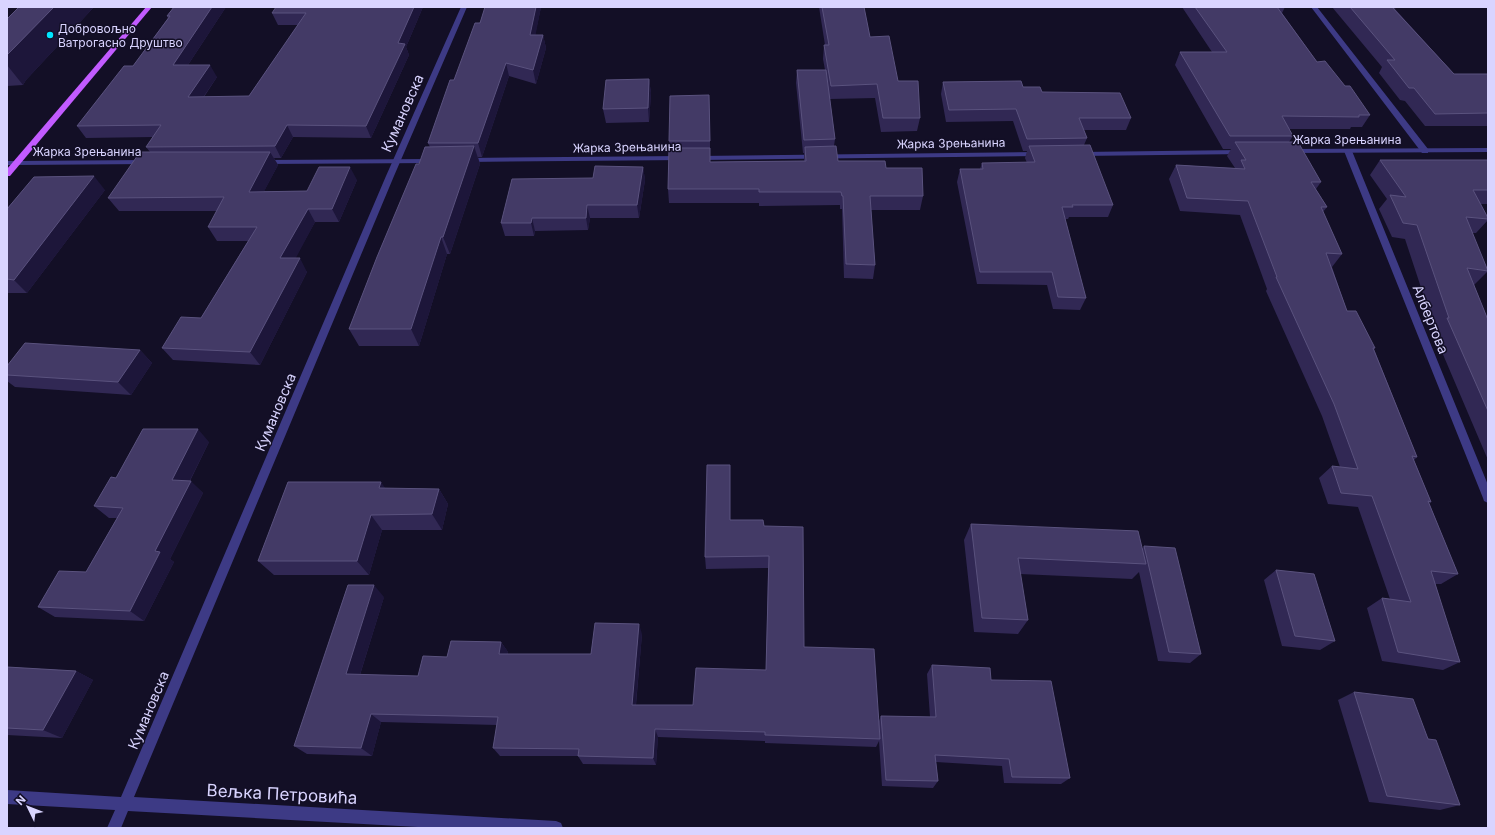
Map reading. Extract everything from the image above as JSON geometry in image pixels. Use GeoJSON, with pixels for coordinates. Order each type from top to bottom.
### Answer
{"type":"FeatureCollection","features":[{"type":"Feature","properties":{"kind":"main road"},"geometry":{"type":"LineString","coordinates":[[7,174],[149,7]]}},
{"type":"Feature","properties":{"kind":"street","name":"Кумановска"},"geometry":{"type":"LineString","coordinates":[[114,828],[396,161],[464,7]]}},
{"type":"Feature","properties":{"kind":"street"},"geometry":{"type":"LineString","coordinates":[[1314,7],[1425,151]]}},
{"type":"Feature","properties":{"kind":"street","name":"Жарка Зрењанина"},"geometry":{"type":"LineString","coordinates":[[1281,151],[1488,150]]}},
{"type":"Feature","properties":{"kind":"street","name":"Албертова"},"geometry":{"type":"LineString","coordinates":[[1348,151],[1488,498]]}},
{"type":"Feature","properties":{"kind":"street"},"geometry":{"type":"LineString","coordinates":[[1074,154],[1249,152]]}},
{"type":"Feature","properties":{"kind":"street","name":"Жарка Зрењанина"},"geometry":{"type":"LineString","coordinates":[[460,160],[1050,154]]}},
{"type":"Feature","properties":{"kind":"street"},"geometry":{"type":"LineString","coordinates":[[256,162],[440,161]]}},
{"type":"Feature","properties":{"kind":"street","name":"Жарка Зрењанина"},"geometry":{"type":"LineString","coordinates":[[7,163],[152,162]]}},
{"type":"Feature","properties":{"kind":"street","name":"Вељка Петровића"},"geometry":{"type":"LineString","coordinates":[[7,797],[556,828]]}},
{"type":"Feature","properties":{"kind":"building"},"geometry":{"type":"Polygon","coordinates":[[[19,7],[54,7],[7,55],[7,19],[19,7]]]}},
{"type":"Feature","properties":{"kind":"building"},"geometry":{"type":"Polygon","coordinates":[[[174,7],[212,7],[173,65],[210,65],[188,97],[249,96],[306,13],[272,13],[276,7],[414,7],[398,43],[405,44],[366,126],[287,125],[275,146],[146,147],[161,125],[77,126],[124,66],[133,66],[170,16],[167,16],[174,7]]]}},
{"type":"Feature","properties":{"kind":"building"},"geometry":{"type":"Polygon","coordinates":[[[485,7],[536,7],[530,35],[543,35],[533,70],[506,63],[478,143],[428,143],[450,80],[454,80],[475,23],[480,23],[485,7]]]}},
{"type":"Feature","properties":{"kind":"building"},"geometry":{"type":"Polygon","coordinates":[[[822,7],[864,7],[870,37],[889,36],[898,81],[918,81],[920,118],[883,118],[877,84],[831,86],[824,45],[829,45],[822,7]]]}},
{"type":"Feature","properties":{"kind":"building"},"geometry":{"type":"Polygon","coordinates":[[[1195,7],[1277,7],[1317,62],[1325,61],[1345,86],[1350,86],[1370,115],[1359,115],[1359,117],[1282,116],[1293,136],[1230,136],[1180,52],[1227,52],[1195,7]]]}},
{"type":"Feature","properties":{"kind":"building"},"geometry":{"type":"Polygon","coordinates":[[[1350,7],[1392,7],[1454,74],[1488,74],[1488,113],[1435,114],[1414,88],[1409,88],[1387,60],[1395,60],[1350,7]]]}},
{"type":"Feature","properties":{"kind":"building"},"geometry":{"type":"Polygon","coordinates":[[[797,70],[826,70],[835,139],[804,140],[797,70]]]}},
{"type":"Feature","properties":{"kind":"building"},"geometry":{"type":"Polygon","coordinates":[[[649,79],[648,108],[603,109],[606,80],[649,79]]]}},
{"type":"Feature","properties":{"kind":"building"},"geometry":{"type":"Polygon","coordinates":[[[1021,81],[1023,87],[1040,87],[1042,92],[1120,93],[1131,118],[1079,118],[1087,138],[1027,139],[1016,109],[949,110],[943,82],[1021,81]]]}},
{"type":"Feature","properties":{"kind":"building"},"geometry":{"type":"Polygon","coordinates":[[[709,95],[710,141],[669,141],[670,96],[709,95]]]}},
{"type":"Feature","properties":{"kind":"building"},"geometry":{"type":"Polygon","coordinates":[[[1235,142],[1298,142],[1321,182],[1311,182],[1327,207],[1321,207],[1342,254],[1326,253],[1347,311],[1356,311],[1375,348],[1373,348],[1417,457],[1412,456],[1431,502],[1428,501],[1458,574],[1431,571],[1460,662],[1398,652],[1382,598],[1411,602],[1372,496],[1341,493],[1332,466],[1358,469],[1334,404],[1276,277],[1248,201],[1187,198],[1176,165],[1245,169],[1241,160],[1246,160],[1235,142]]]}},
{"type":"Feature","properties":{"kind":"building"},"geometry":{"type":"Polygon","coordinates":[[[1090,145],[1113,205],[1072,205],[1073,207],[1062,207],[1086,298],[1058,297],[1052,272],[980,272],[960,169],[983,169],[982,163],[1035,162],[1029,146],[1090,145]]]}},
{"type":"Feature","properties":{"kind":"building"},"geometry":{"type":"Polygon","coordinates":[[[474,146],[443,237],[441,237],[411,329],[349,329],[377,257],[416,164],[419,164],[425,147],[474,146]]]}},
{"type":"Feature","properties":{"kind":"building"},"geometry":{"type":"Polygon","coordinates":[[[836,146],[838,161],[885,161],[886,168],[922,168],[923,196],[870,196],[875,265],[846,264],[843,196],[841,192],[759,192],[759,189],[668,189],[669,148],[710,148],[710,162],[806,161],[805,147],[836,146]]]}},
{"type":"Feature","properties":{"kind":"building"},"geometry":{"type":"Polygon","coordinates":[[[140,152],[270,152],[249,192],[307,191],[319,167],[350,167],[332,209],[308,209],[280,258],[300,258],[250,352],[162,348],[181,317],[201,318],[257,227],[208,227],[224,197],[108,198],[140,152]]]}},
{"type":"Feature","properties":{"kind":"building"},"geometry":{"type":"Polygon","coordinates":[[[1380,160],[1488,160],[1488,190],[1473,190],[1488,219],[1466,217],[1488,271],[1467,268],[1488,320],[1488,411],[1447,318],[1449,318],[1417,225],[1403,223],[1390,195],[1406,197],[1380,160]]]}},
{"type":"Feature","properties":{"kind":"building"},"geometry":{"type":"Polygon","coordinates":[[[595,166],[643,167],[637,205],[587,205],[586,218],[532,218],[531,223],[501,223],[512,179],[593,178],[595,166]]]}},
{"type":"Feature","properties":{"kind":"building"},"geometry":{"type":"Polygon","coordinates":[[[94,176],[14,280],[7,279],[7,209],[34,177],[94,176]]]}},
{"type":"Feature","properties":{"kind":"building"},"geometry":{"type":"Polygon","coordinates":[[[25,343],[140,350],[118,382],[7,375],[7,366],[25,343]]]}},
{"type":"Feature","properties":{"kind":"building"},"geometry":{"type":"Polygon","coordinates":[[[143,429],[198,429],[172,480],[191,481],[155,551],[160,552],[130,611],[38,607],[59,571],[86,572],[123,508],[94,506],[111,477],[116,478],[143,429]]]}},
{"type":"Feature","properties":{"kind":"building"},"geometry":{"type":"Polygon","coordinates":[[[707,465],[730,465],[730,520],[763,520],[764,526],[803,527],[804,647],[874,649],[880,739],[765,735],[765,732],[655,729],[653,758],[578,756],[579,749],[493,748],[498,717],[371,714],[361,748],[294,746],[348,585],[374,585],[346,674],[418,676],[423,656],[447,657],[451,641],[501,642],[499,654],[591,654],[595,623],[639,624],[632,705],[693,705],[696,668],[766,670],[769,556],[705,557],[707,465]]]}},
{"type":"Feature","properties":{"kind":"building"},"geometry":{"type":"Polygon","coordinates":[[[288,482],[381,482],[379,488],[439,489],[432,514],[371,515],[357,561],[258,561],[288,482]]]}},
{"type":"Feature","properties":{"kind":"building"},"geometry":{"type":"Polygon","coordinates":[[[971,524],[1138,531],[1146,564],[1018,558],[1028,620],[982,618],[971,524]]]}},
{"type":"Feature","properties":{"kind":"building"},"geometry":{"type":"Polygon","coordinates":[[[1144,546],[1175,548],[1201,654],[1169,652],[1144,546]]]}},
{"type":"Feature","properties":{"kind":"building"},"geometry":{"type":"Polygon","coordinates":[[[1276,570],[1314,574],[1335,641],[1295,636],[1276,570]]]}},
{"type":"Feature","properties":{"kind":"building"},"geometry":{"type":"Polygon","coordinates":[[[932,665],[990,668],[991,680],[1051,681],[1070,778],[1012,777],[1009,759],[935,755],[938,781],[886,780],[881,716],[936,717],[932,665]]]}},
{"type":"Feature","properties":{"kind":"building"},"geometry":{"type":"Polygon","coordinates":[[[7,667],[76,671],[43,730],[7,728],[7,667]]]}},
{"type":"Feature","properties":{"kind":"building"},"geometry":{"type":"Polygon","coordinates":[[[1354,692],[1413,699],[1428,739],[1436,740],[1460,805],[1387,796],[1354,692]]]}},
{"type":"Feature","properties":{"kind":"place","name":"Добровољно Ватрогасно Друштво"},"geometry":{"type":"Point","coordinates":[50,35]}}]}
